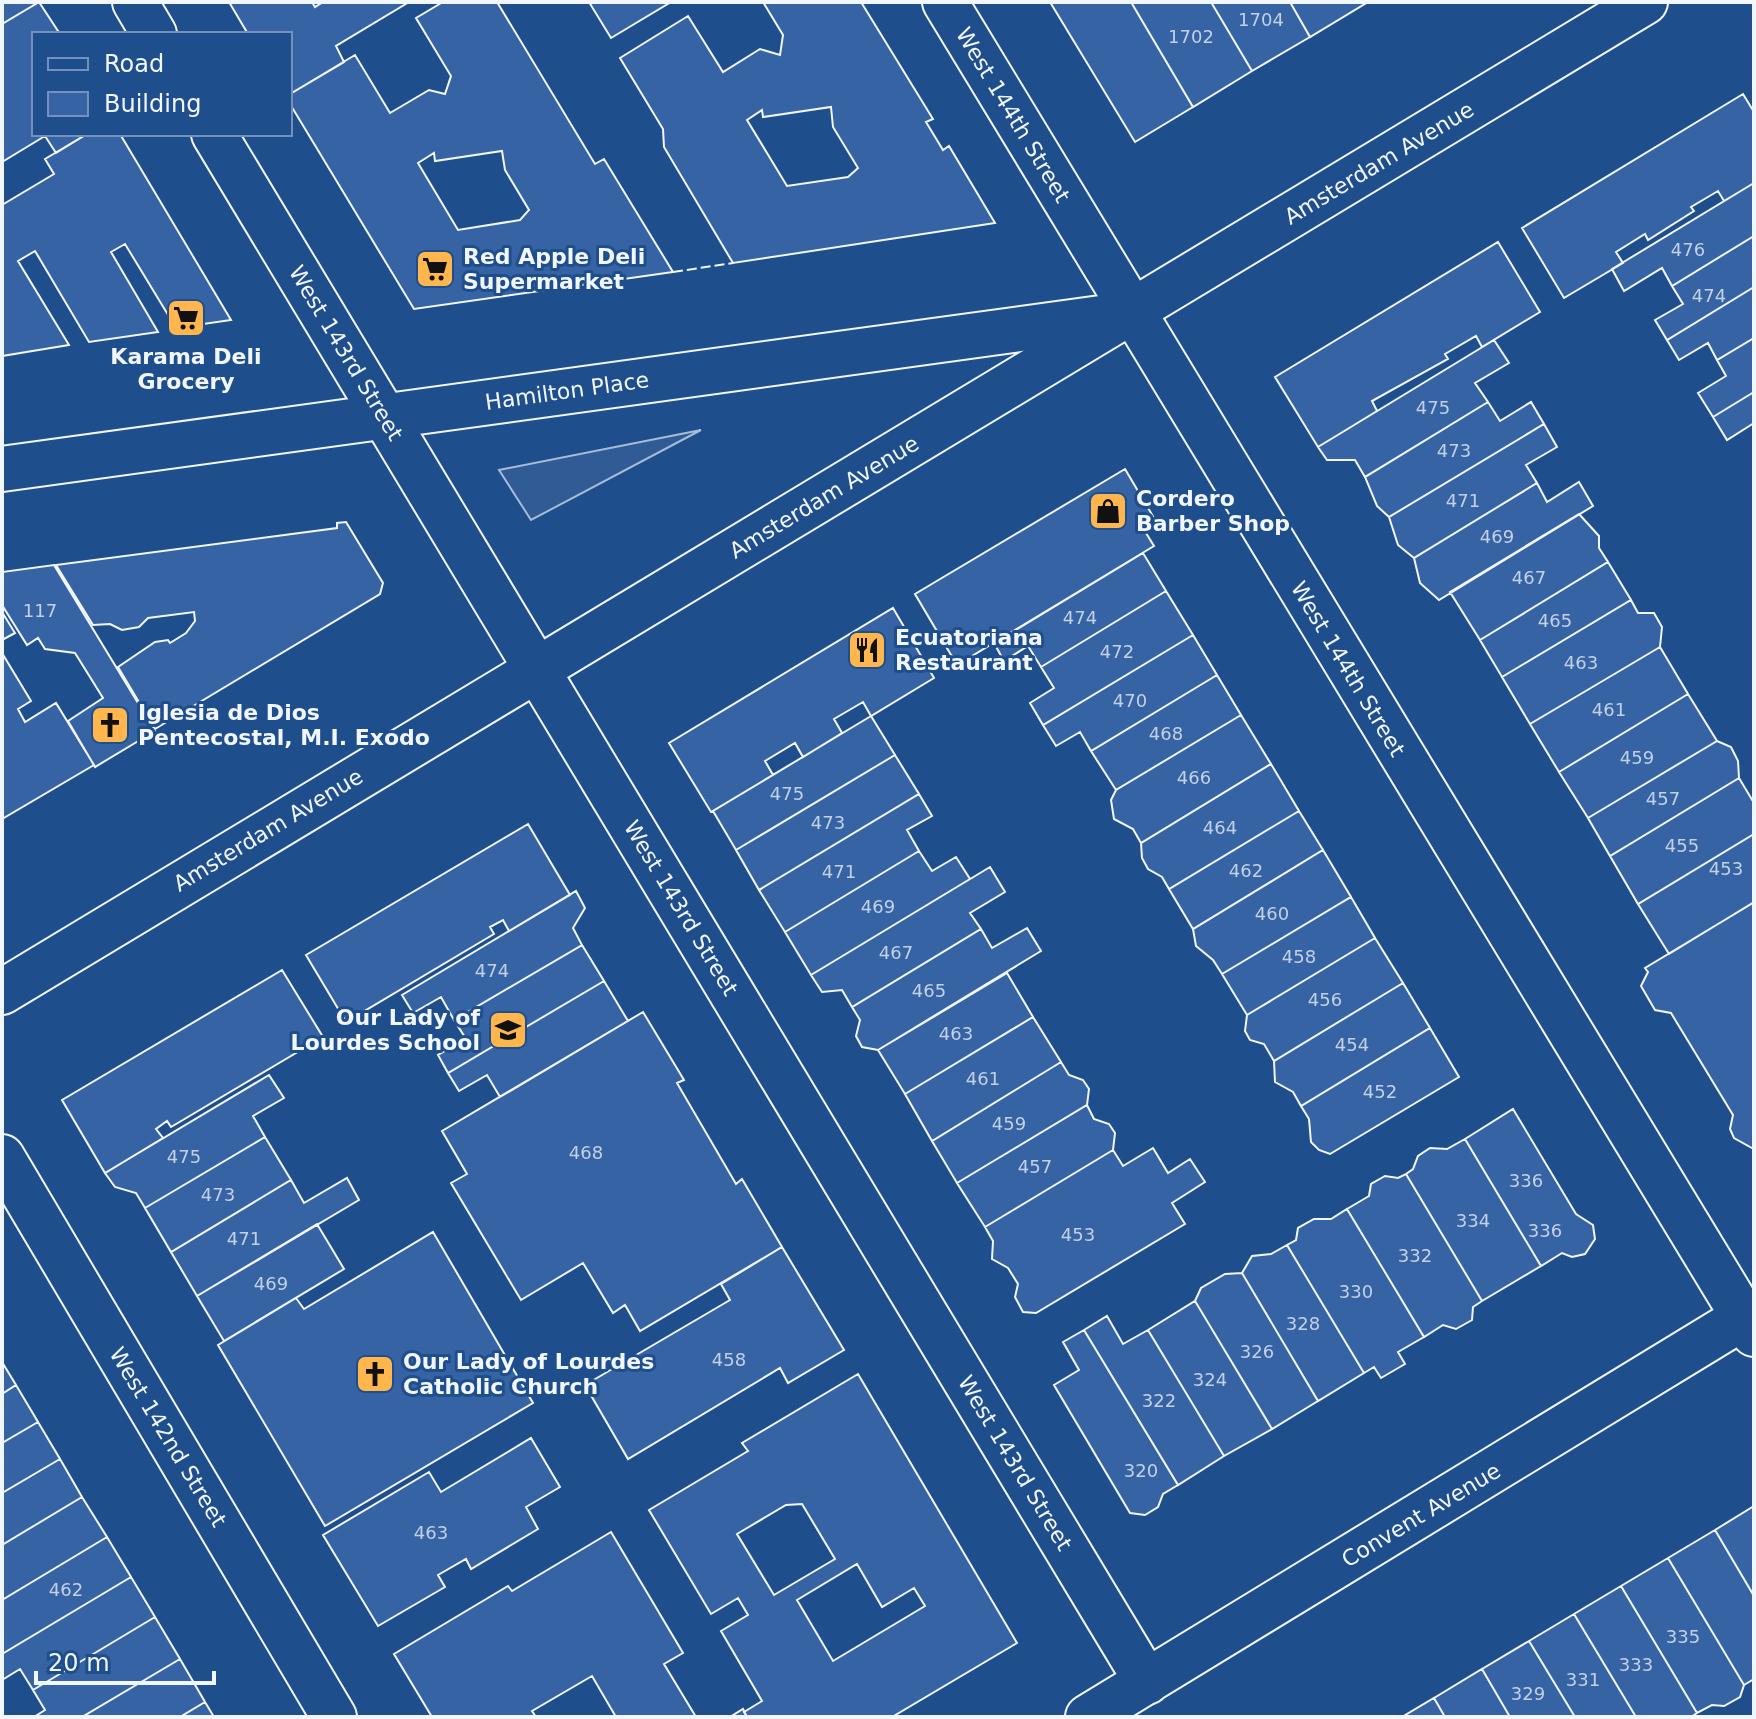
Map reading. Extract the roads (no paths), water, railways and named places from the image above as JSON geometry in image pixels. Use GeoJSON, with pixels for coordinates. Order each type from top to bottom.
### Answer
{"type":"FeatureCollection","features":[{"type":"Feature","properties":{"kind":"street"},"geometry":{"type":"LineString","coordinates":[[135,2],[153,32]]}},
{"type":"Feature","properties":{"kind":"street","name":"West 144th Street"},"geometry":{"type":"LineString","coordinates":[[945,2],[1132,314],[1751,1321]]}},
{"type":"Feature","properties":{"kind":"street","name":"Amsterdam Avenue"},"geometry":{"type":"LineString","coordinates":[[2,992],[536,668],[1132,314],[1645,2]]}},
{"type":"Feature","properties":{"kind":"street","name":"West 143rd Street"},"geometry":{"type":"LineString","coordinates":[[215,136],[1147,1682]]}},
{"type":"Feature","properties":{"kind":"street","name":"Hamilton Place"},"geometry":{"type":"LineString","coordinates":[[2,469],[1132,314]]}},
{"type":"Feature","properties":{"kind":"street","name":"West 142nd Street"},"geometry":{"type":"LineString","coordinates":[[2,1157],[334,1717]]}},
{"type":"Feature","properties":{"kind":"street","name":"Convent Avenue"},"geometry":{"type":"LineString","coordinates":[[1088,1717],[1751,1321]]}},
{"type":"Feature","properties":{"kind":"place","name":"Red Apple Deli Supermarket"},"geometry":{"type":"Point","coordinates":[435,269]}},
{"type":"Feature","properties":{"kind":"place","name":"Karama Deli Grocery"},"geometry":{"type":"Point","coordinates":[186,318]}},
{"type":"Feature","properties":{"kind":"place","name":"Cordero Barber Shop"},"geometry":{"type":"Point","coordinates":[1108,511]}},
{"type":"Feature","properties":{"kind":"place","name":"Ecuatoriana Restaurant"},"geometry":{"type":"Point","coordinates":[867,650]}},
{"type":"Feature","properties":{"kind":"place","name":"Iglesia de Dios Pentecostal, M.I. Exodo"},"geometry":{"type":"Point","coordinates":[110,725]}},
{"type":"Feature","properties":{"kind":"place","name":"Our Lady of Lourdes School"},"geometry":{"type":"Point","coordinates":[508,1030]}},
{"type":"Feature","properties":{"kind":"place","name":"Our Lady of Lourdes Catholic Church"},"geometry":{"type":"Point","coordinates":[375,1374]}}]}
